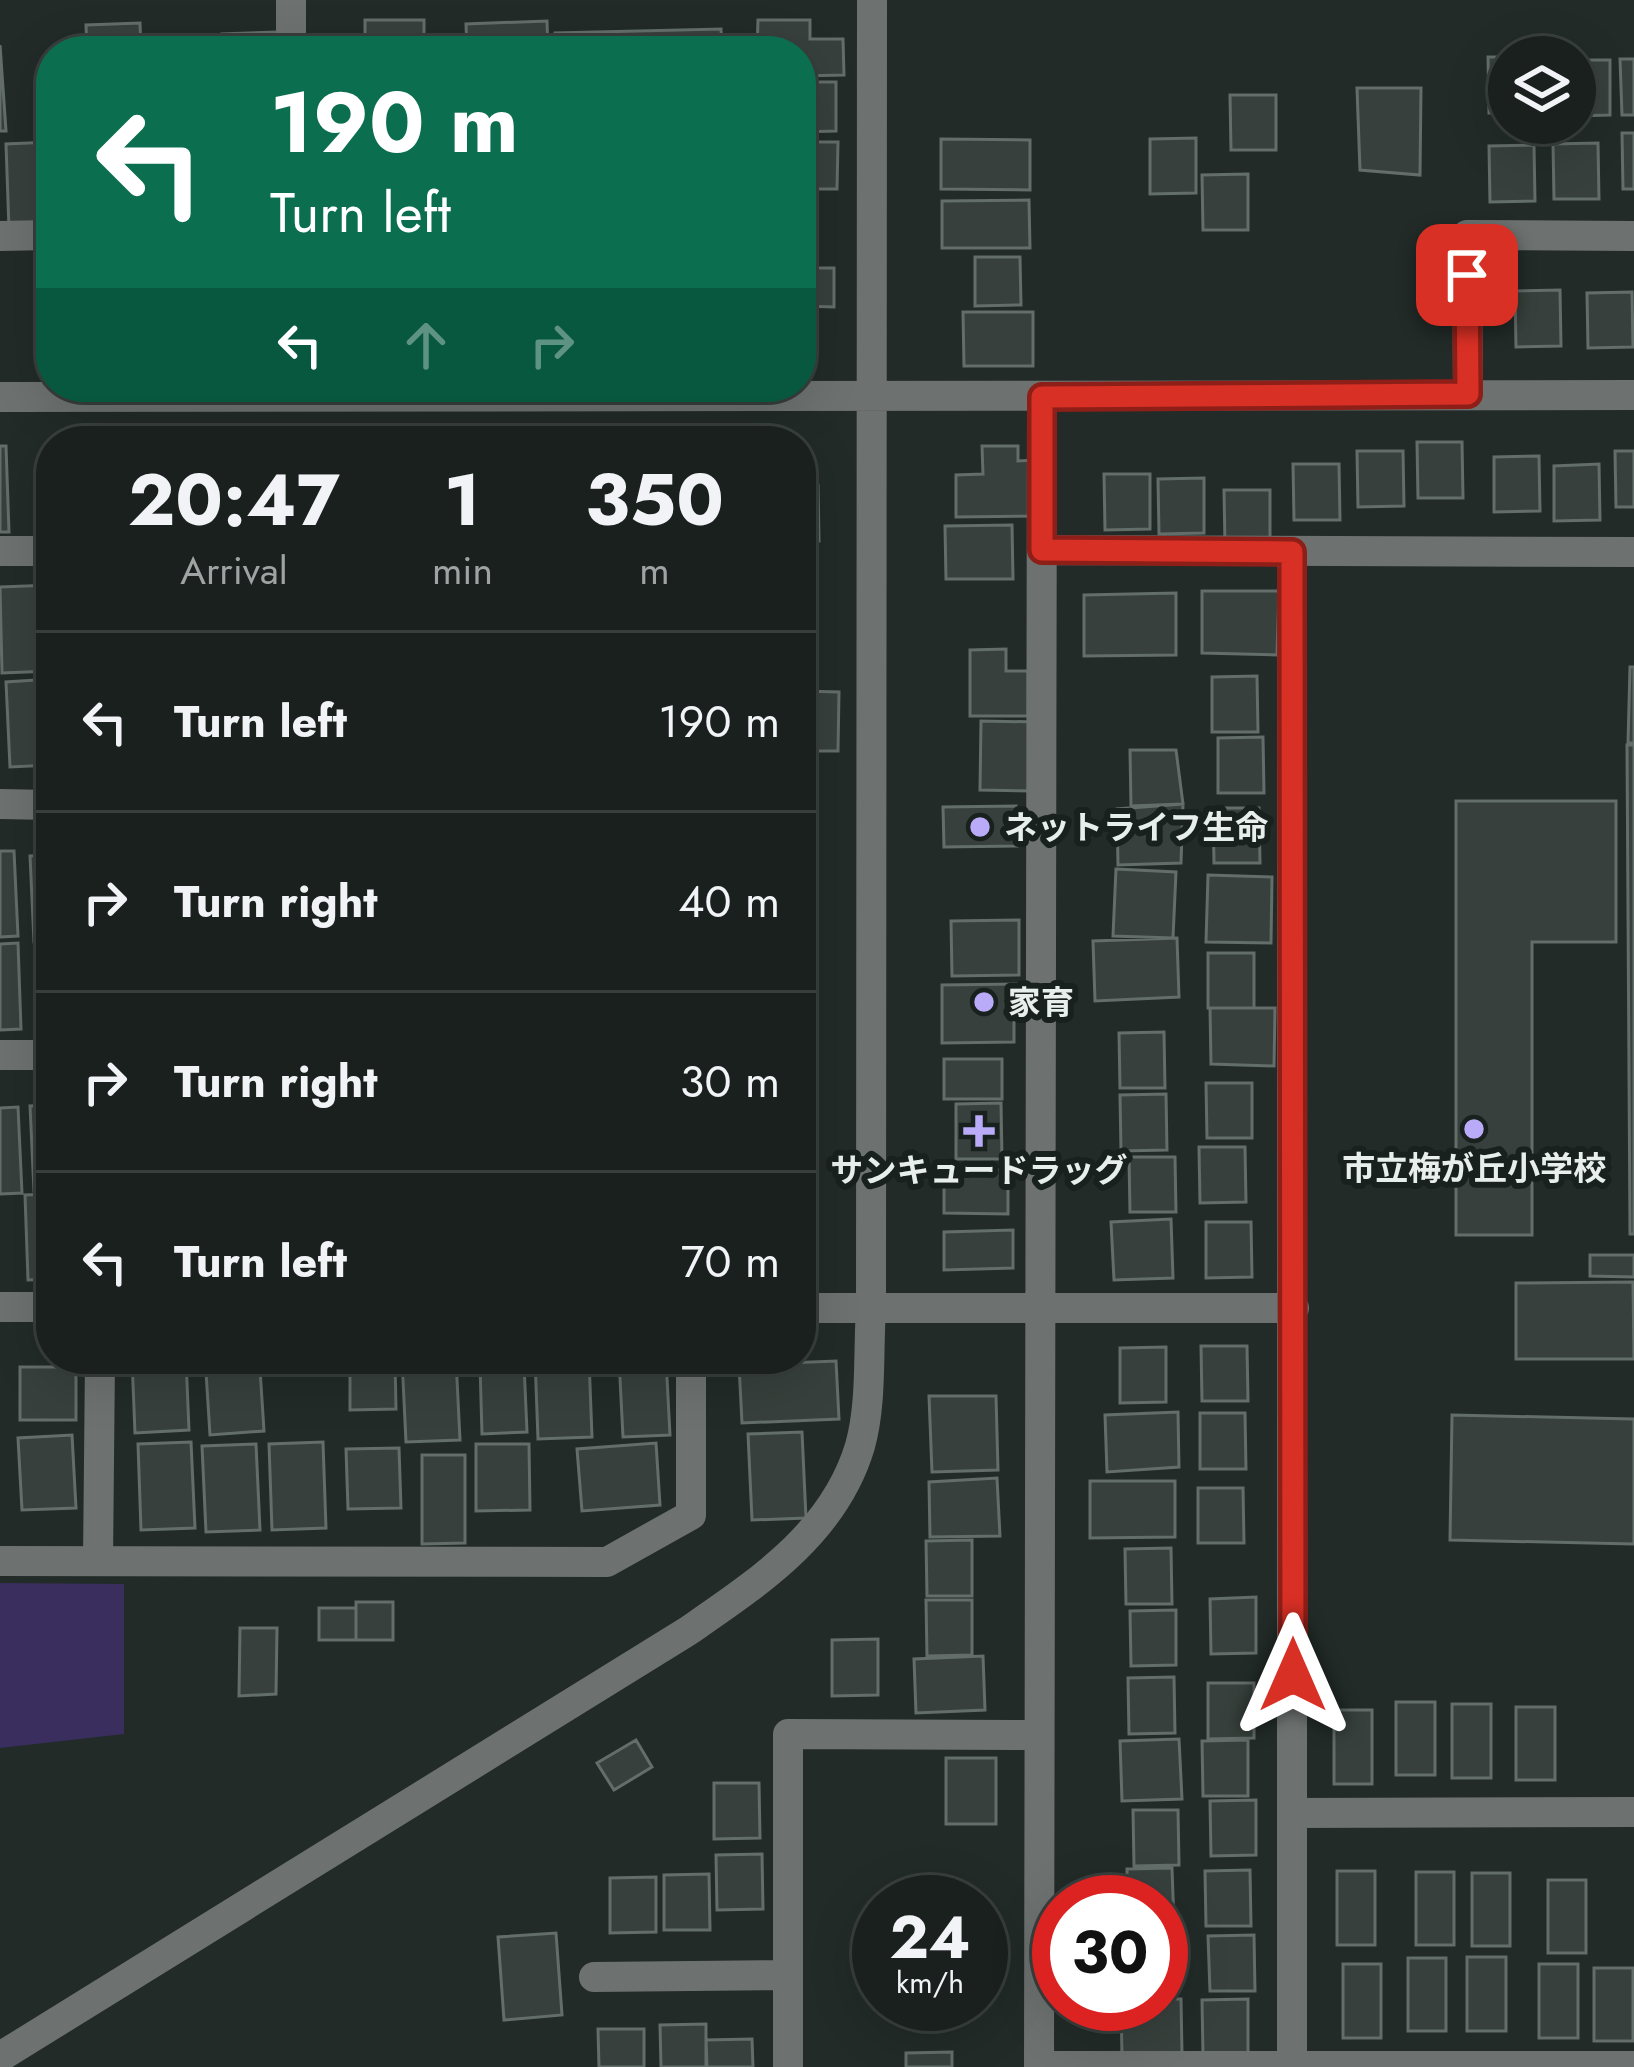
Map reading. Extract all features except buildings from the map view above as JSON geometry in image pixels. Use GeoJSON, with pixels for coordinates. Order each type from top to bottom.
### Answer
{"type":"FeatureCollection","features":[{"type":"Feature","properties":{"kind":"street"},"geometry":{"type":"LineString","coordinates":[[291,0],[291,36]]}},
{"type":"Feature","properties":{"kind":"street"},"geometry":{"type":"LineString","coordinates":[[0,2056],[688,1630],[776,1568],[808,1538],[832,1504],[861,1443],[871,1308],[872,0]]}},
{"type":"Feature","properties":{"kind":"street"},"geometry":{"type":"LineString","coordinates":[[0,236],[36,235]]}},
{"type":"Feature","properties":{"kind":"street"},"geometry":{"type":"LineString","coordinates":[[1468,394],[1467,235],[1634,236]]}},
{"type":"Feature","properties":{"kind":"street"},"geometry":{"type":"LineString","coordinates":[[816,395],[1634,395]]}},
{"type":"Feature","properties":{"kind":"street"},"geometry":{"type":"LineString","coordinates":[[0,397],[36,396]]}},
{"type":"Feature","properties":{"kind":"street"},"geometry":{"type":"LineString","coordinates":[[1042,397],[1039,2066],[1634,2066]]}},
{"type":"Feature","properties":{"kind":"street"},"geometry":{"type":"LineString","coordinates":[[1042,550],[1634,552]]}},
{"type":"Feature","properties":{"kind":"street"},"geometry":{"type":"LineString","coordinates":[[0,551],[36,551]]}},
{"type":"Feature","properties":{"kind":"street"},"geometry":{"type":"LineString","coordinates":[[1292,552],[1292,2066]]}},
{"type":"Feature","properties":{"kind":"street"},"geometry":{"type":"LineString","coordinates":[[0,804],[36,805]]}},
{"type":"Feature","properties":{"kind":"street"},"geometry":{"type":"LineString","coordinates":[[0,1055],[36,1055]]}},
{"type":"Feature","properties":{"kind":"street"},"geometry":{"type":"LineString","coordinates":[[0,1307],[36,1307]]}},
{"type":"Feature","properties":{"kind":"street"},"geometry":{"type":"LineString","coordinates":[[816,1308],[1294,1308]]}},
{"type":"Feature","properties":{"kind":"street"},"geometry":{"type":"LineString","coordinates":[[98,1561],[100,1374]]}},
{"type":"Feature","properties":{"kind":"street"},"geometry":{"type":"LineString","coordinates":[[0,1561],[607,1562],[691,1515],[691,1374]]}},
{"type":"Feature","properties":{"kind":"street"},"geometry":{"type":"LineString","coordinates":[[788,2067],[788,1734],[1039,1735]]}},
{"type":"Feature","properties":{"kind":"street"},"geometry":{"type":"LineString","coordinates":[[1292,1813],[1634,1812]]}},
{"type":"Feature","properties":{"kind":"street"},"geometry":{"type":"LineString","coordinates":[[594,1977],[787,1976]]}},
{"type":"Feature","properties":{"kind":"shaded area"},"geometry":{"type":"Polygon","coordinates":[[[0,1583],[124,1584],[124,1734],[0,1748],[0,1583]]]}},
{"type":"Feature","properties":{"kind":"place","name":"ネットライフ生命"},"geometry":{"type":"Point","coordinates":[980,827]}},
{"type":"Feature","properties":{"kind":"place","name":"家育"},"geometry":{"type":"Point","coordinates":[984,1002]}},
{"type":"Feature","properties":{"kind":"place","name":"市立梅が丘小学校"},"geometry":{"type":"Point","coordinates":[1474,1129]}},
{"type":"Feature","properties":{"kind":"place","name":"サンキュードラッグ"},"geometry":{"type":"Point","coordinates":[979,1131]}},
{"type":"Feature","properties":{"kind":"route"},"geometry":{"type":"LineString","coordinates":[[1293,1675],[1292,552],[1042,550],[1042,397],[1468,394],[1467,275]]}}]}
